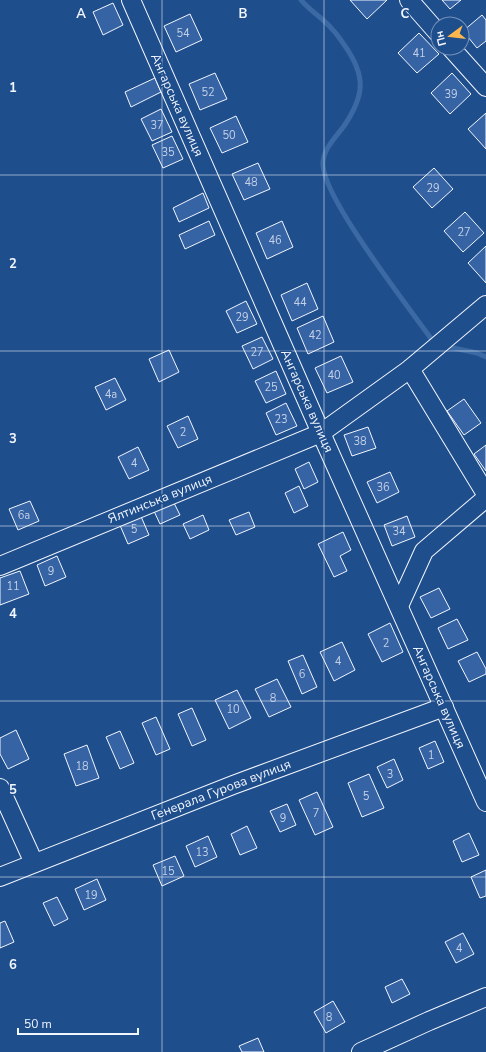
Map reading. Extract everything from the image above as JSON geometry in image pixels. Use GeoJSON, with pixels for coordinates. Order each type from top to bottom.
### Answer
{"type":"FeatureCollection","features":[{"type":"Feature","properties":{"kind":"street","name":"Ангарська вулиця"},"geometry":{"type":"LineString","coordinates":[[131,0],[321,433],[486,802]]}},
{"type":"Feature","properties":{"kind":"street"},"geometry":{"type":"LineString","coordinates":[[408,0],[430,24]]}},
{"type":"Feature","properties":{"kind":"street"},"geometry":{"type":"LineString","coordinates":[[458,56],[486,87]]}},
{"type":"Feature","properties":{"kind":"street","name":"Ялтинська вулиця"},"geometry":{"type":"LineString","coordinates":[[0,566],[321,433],[410,369],[486,305]]}},
{"type":"Feature","properties":{"kind":"street"},"geometry":{"type":"LineString","coordinates":[[410,369],[486,494]]}},
{"type":"Feature","properties":{"kind":"street"},"geometry":{"type":"LineString","coordinates":[[399,606],[424,551],[486,498]]}},
{"type":"Feature","properties":{"kind":"street","name":"Генерала Гурова вулиця"},"geometry":{"type":"LineString","coordinates":[[0,878],[34,863],[233,785],[444,707]]}},
{"type":"Feature","properties":{"kind":"street"},"geometry":{"type":"LineString","coordinates":[[0,788],[34,863]]}},
{"type":"Feature","properties":{"kind":"street"},"geometry":{"type":"LineString","coordinates":[[361,1052],[429,1020],[486,998]]}},
{"type":"Feature","properties":{"kind":"building"},"geometry":{"type":"Polygon","coordinates":[[[350,0],[387,0],[367,19],[350,0]]]}},
{"type":"Feature","properties":{"kind":"building"},"geometry":{"type":"Polygon","coordinates":[[[442,0],[461,0],[450,9],[442,0]]]}},
{"type":"Feature","properties":{"kind":"building"},"geometry":{"type":"Polygon","coordinates":[[[113,3],[123,25],[103,35],[93,12],[113,3]]]}},
{"type":"Feature","properties":{"kind":"building"},"geometry":{"type":"Polygon","coordinates":[[[190,14],[202,40],[176,52],[164,26],[190,14]]]}},
{"type":"Feature","properties":{"kind":"building"},"geometry":{"type":"Polygon","coordinates":[[[482,15],[486,20],[486,41],[477,48],[470,40],[470,25],[482,15]]]}},
{"type":"Feature","properties":{"kind":"building"},"geometry":{"type":"Polygon","coordinates":[[[419,33],[430,45],[430,56],[437,56],[417,73],[398,53],[419,33]]]}},
{"type":"Feature","properties":{"kind":"building"},"geometry":{"type":"Polygon","coordinates":[[[215,73],[227,99],[200,110],[189,84],[215,73]]]}},
{"type":"Feature","properties":{"kind":"building"},"geometry":{"type":"Polygon","coordinates":[[[452,73],[471,94],[450,114],[431,93],[452,73]]]}},
{"type":"Feature","properties":{"kind":"building"},"geometry":{"type":"Polygon","coordinates":[[[155,78],[161,92],[131,107],[125,92],[155,78]]]}},
{"type":"Feature","properties":{"kind":"building"},"geometry":{"type":"Polygon","coordinates":[[[161,109],[172,132],[152,141],[141,119],[161,109]]]}},
{"type":"Feature","properties":{"kind":"building"},"geometry":{"type":"Polygon","coordinates":[[[486,113],[486,149],[468,129],[486,113]]]}},
{"type":"Feature","properties":{"kind":"building"},"geometry":{"type":"Polygon","coordinates":[[[236,116],[248,142],[222,153],[210,128],[236,116]]]}},
{"type":"Feature","properties":{"kind":"building"},"geometry":{"type":"Polygon","coordinates":[[[172,136],[183,159],[163,168],[152,145],[172,136]]]}},
{"type":"Feature","properties":{"kind":"building"},"geometry":{"type":"Polygon","coordinates":[[[258,163],[270,189],[244,200],[232,174],[258,163]]]}},
{"type":"Feature","properties":{"kind":"building"},"geometry":{"type":"Polygon","coordinates":[[[434,168],[453,189],[432,208],[413,187],[434,168]]]}},
{"type":"Feature","properties":{"kind":"building"},"geometry":{"type":"Polygon","coordinates":[[[203,193],[209,208],[179,222],[173,208],[203,193]]]}},
{"type":"Feature","properties":{"kind":"building"},"geometry":{"type":"Polygon","coordinates":[[[465,212],[484,233],[463,252],[444,231],[465,212]]]}},
{"type":"Feature","properties":{"kind":"building"},"geometry":{"type":"Polygon","coordinates":[[[209,221],[215,235],[185,249],[179,235],[209,221]]]}},
{"type":"Feature","properties":{"kind":"building"},"geometry":{"type":"Polygon","coordinates":[[[282,221],[293,247],[267,259],[256,233],[282,221]]]}},
{"type":"Feature","properties":{"kind":"building"},"geometry":{"type":"Polygon","coordinates":[[[486,246],[486,283],[468,263],[486,246]]]}},
{"type":"Feature","properties":{"kind":"building"},"geometry":{"type":"Polygon","coordinates":[[[307,283],[318,309],[292,321],[281,295],[307,283]]]}},
{"type":"Feature","properties":{"kind":"building"},"geometry":{"type":"Polygon","coordinates":[[[246,301],[257,324],[237,333],[226,311],[246,301]]]}},
{"type":"Feature","properties":{"kind":"building"},"geometry":{"type":"Polygon","coordinates":[[[323,316],[334,342],[308,354],[297,328],[323,316]]]}},
{"type":"Feature","properties":{"kind":"building"},"geometry":{"type":"Polygon","coordinates":[[[262,337],[273,359],[253,369],[242,346],[262,337]]]}},
{"type":"Feature","properties":{"kind":"building"},"geometry":{"type":"Polygon","coordinates":[[[169,350],[179,372],[159,382],[149,359],[169,350]]]}},
{"type":"Feature","properties":{"kind":"building"},"geometry":{"type":"Polygon","coordinates":[[[341,356],[353,382],[327,393],[315,368],[341,356]]]}},
{"type":"Feature","properties":{"kind":"building"},"geometry":{"type":"Polygon","coordinates":[[[276,371],[286,394],[266,403],[255,381],[276,371]]]}},
{"type":"Feature","properties":{"kind":"building"},"geometry":{"type":"Polygon","coordinates":[[[115,378],[126,400],[106,410],[95,387],[115,378]]]}},
{"type":"Feature","properties":{"kind":"building"},"geometry":{"type":"Polygon","coordinates":[[[464,399],[481,423],[464,435],[447,411],[464,399]]]}},
{"type":"Feature","properties":{"kind":"building"},"geometry":{"type":"Polygon","coordinates":[[[286,403],[297,426],[276,435],[266,413],[286,403]]]}},
{"type":"Feature","properties":{"kind":"building"},"geometry":{"type":"Polygon","coordinates":[[[188,416],[198,439],[178,448],[167,426],[188,416]]]}},
{"type":"Feature","properties":{"kind":"building"},"geometry":{"type":"Polygon","coordinates":[[[368,427],[376,448],[352,456],[344,435],[368,427]]]}},
{"type":"Feature","properties":{"kind":"building"},"geometry":{"type":"Polygon","coordinates":[[[486,445],[486,471],[474,454],[486,445]]]}},
{"type":"Feature","properties":{"kind":"building"},"geometry":{"type":"Polygon","coordinates":[[[138,447],[149,470],[129,479],[118,457],[138,447]]]}},
{"type":"Feature","properties":{"kind":"building"},"geometry":{"type":"Polygon","coordinates":[[[309,462],[318,482],[304,489],[295,469],[309,462]]]}},
{"type":"Feature","properties":{"kind":"building"},"geometry":{"type":"Polygon","coordinates":[[[390,472],[399,492],[377,503],[367,482],[390,472]]]}},
{"type":"Feature","properties":{"kind":"building"},"geometry":{"type":"Polygon","coordinates":[[[299,486],[308,506],[294,513],[285,493],[299,486]]]}},
{"type":"Feature","properties":{"kind":"building"},"geometry":{"type":"Polygon","coordinates":[[[30,501],[39,521],[18,530],[9,509],[30,501]]]}},
{"type":"Feature","properties":{"kind":"building"},"geometry":{"type":"Polygon","coordinates":[[[173,501],[180,515],[160,524],[153,509],[173,501]]]}},
{"type":"Feature","properties":{"kind":"building"},"geometry":{"type":"Polygon","coordinates":[[[249,512],[255,527],[236,535],[229,520],[249,512]]]}},
{"type":"Feature","properties":{"kind":"building"},"geometry":{"type":"Polygon","coordinates":[[[140,514],[149,535],[128,544],[119,523],[140,514]]]}},
{"type":"Feature","properties":{"kind":"building"},"geometry":{"type":"Polygon","coordinates":[[[203,515],[209,530],[190,539],[183,524],[203,515]]]}},
{"type":"Feature","properties":{"kind":"building"},"geometry":{"type":"Polygon","coordinates":[[[407,516],[415,537],[392,546],[384,525],[407,516]]]}},
{"type":"Feature","properties":{"kind":"building"},"geometry":{"type":"Polygon","coordinates":[[[343,532],[351,550],[340,556],[347,571],[334,577],[318,544],[343,532]]]}},
{"type":"Feature","properties":{"kind":"building"},"geometry":{"type":"Polygon","coordinates":[[[57,556],[66,577],[45,586],[37,565],[57,556]]]}},
{"type":"Feature","properties":{"kind":"building"},"geometry":{"type":"Polygon","coordinates":[[[20,571],[29,594],[0,605],[0,578],[20,571]]]}},
{"type":"Feature","properties":{"kind":"building"},"geometry":{"type":"Polygon","coordinates":[[[439,588],[450,609],[431,618],[420,597],[439,588]]]}},
{"type":"Feature","properties":{"kind":"building"},"geometry":{"type":"Polygon","coordinates":[[[457,619],[468,640],[448,649],[438,628],[457,619]]]}},
{"type":"Feature","properties":{"kind":"building"},"geometry":{"type":"Polygon","coordinates":[[[390,623],[403,652],[382,662],[368,634],[390,623]]]}},
{"type":"Feature","properties":{"kind":"building"},"geometry":{"type":"Polygon","coordinates":[[[342,642],[355,670],[334,681],[320,652],[342,642]]]}},
{"type":"Feature","properties":{"kind":"building"},"geometry":{"type":"Polygon","coordinates":[[[477,652],[486,669],[486,674],[469,682],[458,661],[477,652]]]}},
{"type":"Feature","properties":{"kind":"building"},"geometry":{"type":"Polygon","coordinates":[[[303,655],[317,687],[302,694],[288,661],[303,655]]]}},
{"type":"Feature","properties":{"kind":"building"},"geometry":{"type":"Polygon","coordinates":[[[277,679],[291,707],[269,717],[255,689],[277,679]]]}},
{"type":"Feature","properties":{"kind":"building"},"geometry":{"type":"Polygon","coordinates":[[[237,690],[251,718],[229,729],[215,700],[237,690]]]}},
{"type":"Feature","properties":{"kind":"building"},"geometry":{"type":"Polygon","coordinates":[[[192,708],[206,740],[192,746],[178,714],[192,708]]]}},
{"type":"Feature","properties":{"kind":"building"},"geometry":{"type":"Polygon","coordinates":[[[156,717],[170,749],[156,755],[142,723],[156,717]]]}},
{"type":"Feature","properties":{"kind":"building"},"geometry":{"type":"Polygon","coordinates":[[[16,730],[29,759],[8,769],[0,754],[0,738],[16,730]]]}},
{"type":"Feature","properties":{"kind":"building"},"geometry":{"type":"Polygon","coordinates":[[[120,731],[134,763],[120,769],[106,737],[120,731]]]}},
{"type":"Feature","properties":{"kind":"building"},"geometry":{"type":"Polygon","coordinates":[[[435,741],[444,762],[428,769],[419,748],[435,741]]]}},
{"type":"Feature","properties":{"kind":"building"},"geometry":{"type":"Polygon","coordinates":[[[87,745],[99,778],[76,786],[64,754],[87,745]]]}},
{"type":"Feature","properties":{"kind":"building"},"geometry":{"type":"Polygon","coordinates":[[[394,759],[403,780],[387,788],[377,767],[394,759]]]}},
{"type":"Feature","properties":{"kind":"building"},"geometry":{"type":"Polygon","coordinates":[[[369,774],[384,808],[362,817],[348,783],[369,774]]]}},
{"type":"Feature","properties":{"kind":"building"},"geometry":{"type":"Polygon","coordinates":[[[317,792],[333,827],[315,835],[299,800],[317,792]]]}},
{"type":"Feature","properties":{"kind":"building"},"geometry":{"type":"Polygon","coordinates":[[[287,804],[296,825],[280,832],[270,811],[287,804]]]}},
{"type":"Feature","properties":{"kind":"building"},"geometry":{"type":"Polygon","coordinates":[[[247,826],[257,848],[240,855],[231,834],[247,826]]]}},
{"type":"Feature","properties":{"kind":"building"},"geometry":{"type":"Polygon","coordinates":[[[469,833],[479,855],[462,862],[453,841],[469,833]]]}},
{"type":"Feature","properties":{"kind":"building"},"geometry":{"type":"Polygon","coordinates":[[[208,836],[217,857],[195,867],[186,846],[208,836]]]}},
{"type":"Feature","properties":{"kind":"building"},"geometry":{"type":"Polygon","coordinates":[[[175,856],[184,876],[162,886],[153,865],[175,856]]]}},
{"type":"Feature","properties":{"kind":"building"},"geometry":{"type":"Polygon","coordinates":[[[486,870],[486,896],[480,898],[471,877],[486,870]]]}},
{"type":"Feature","properties":{"kind":"building"},"geometry":{"type":"Polygon","coordinates":[[[97,879],[106,900],[84,910],[75,889],[97,879]]]}},
{"type":"Feature","properties":{"kind":"building"},"geometry":{"type":"Polygon","coordinates":[[[57,897],[68,919],[54,926],[43,903],[57,897]]]}},
{"type":"Feature","properties":{"kind":"building"},"geometry":{"type":"Polygon","coordinates":[[[5,921],[14,942],[0,948],[0,923],[5,921]]]}},
{"type":"Feature","properties":{"kind":"building"},"geometry":{"type":"Polygon","coordinates":[[[463,933],[474,954],[456,963],[445,942],[463,933]]]}},
{"type":"Feature","properties":{"kind":"building"},"geometry":{"type":"Polygon","coordinates":[[[402,979],[410,994],[392,1003],[385,987],[402,979]]]}},
{"type":"Feature","properties":{"kind":"building"},"geometry":{"type":"Polygon","coordinates":[[[333,1001],[345,1022],[326,1033],[314,1012],[333,1001]]]}},
{"type":"Feature","properties":{"kind":"building"},"geometry":{"type":"Polygon","coordinates":[[[258,1038],[264,1052],[242,1052],[239,1046],[258,1038]]]}},
{"type":"Feature","properties":{"kind":"waterway"},"geometry":{"type":"LineString","coordinates":[[301,0],[337,35],[352,57],[357,67],[359,76],[360,86],[356,105],[344,126],[330,144],[323,159],[327,181],[338,203],[370,255],[435,344]]}},
{"type":"Feature","properties":{"kind":"waterway"},"geometry":{"type":"LineString","coordinates":[[444,346],[477,353],[486,357]]}}]}
